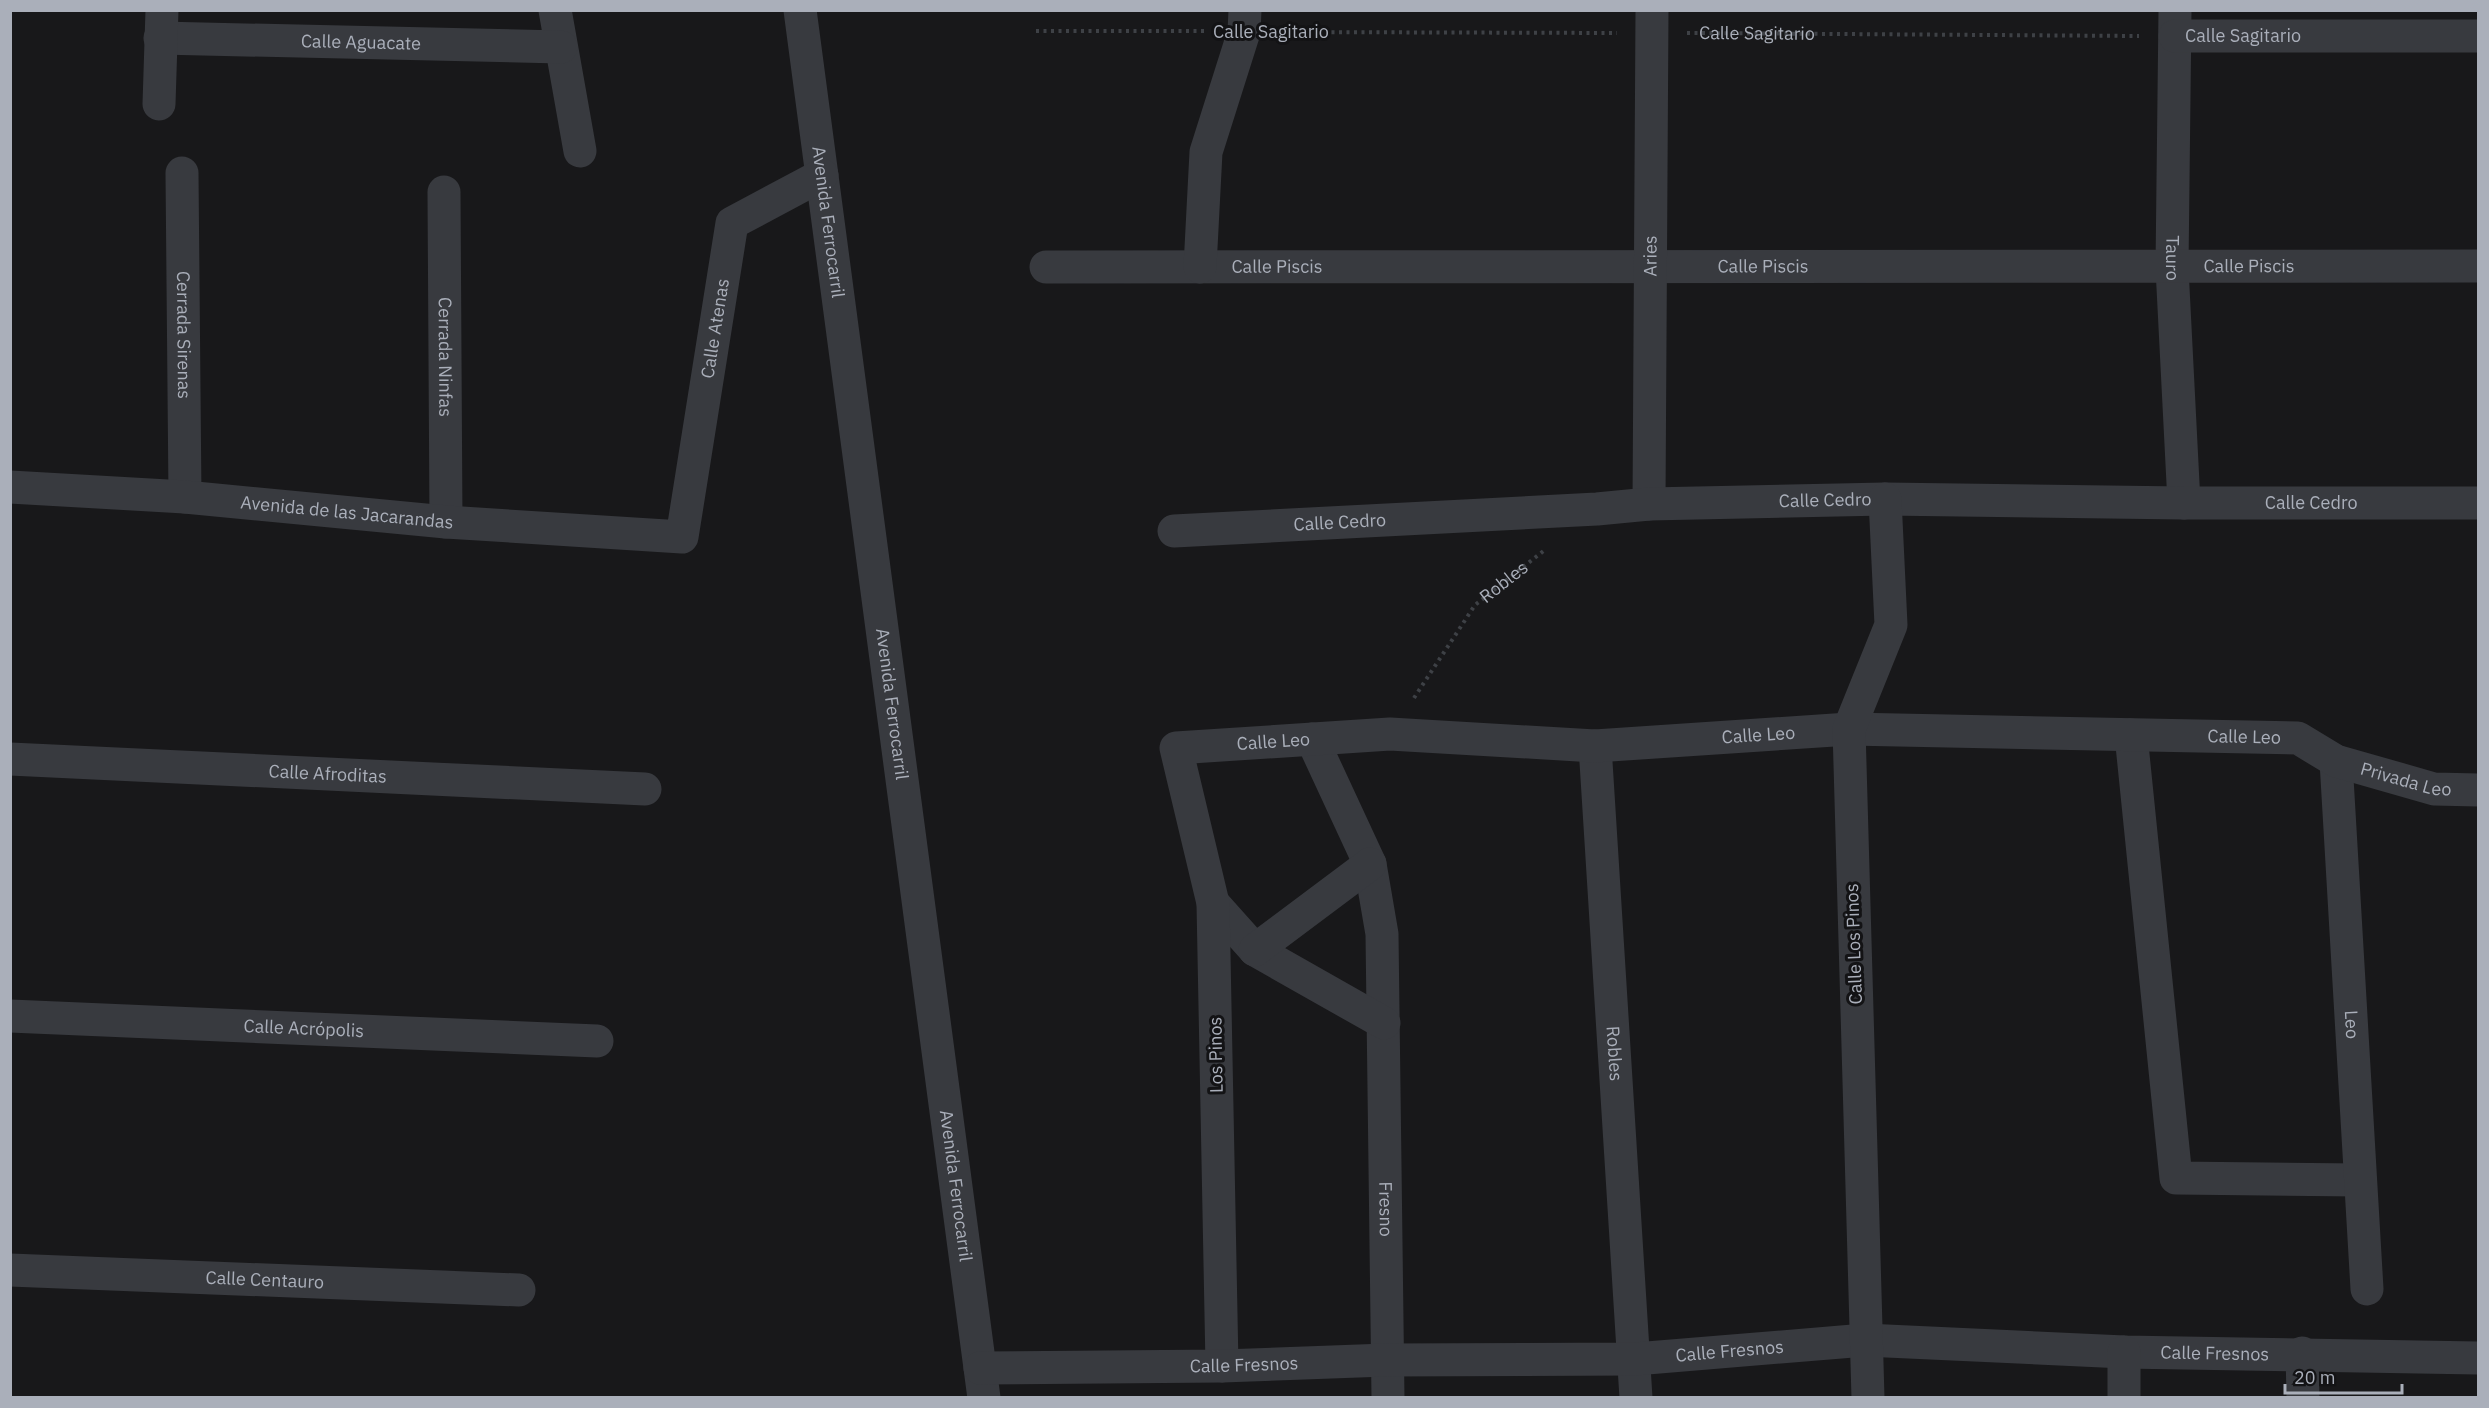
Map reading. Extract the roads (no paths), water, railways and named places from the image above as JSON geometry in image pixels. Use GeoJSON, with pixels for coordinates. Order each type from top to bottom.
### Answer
{"type":"FeatureCollection","features":[{"type":"Feature","properties":{"kind":"street"},"geometry":{"type":"LineString","coordinates":[[555,10],[580,151]]}},
{"type":"Feature","properties":{"kind":"street","name":"Avenida Ferrocarril"},"geometry":{"type":"LineString","coordinates":[[800,10],[982,1383]]}},
{"type":"Feature","properties":{"kind":"street"},"geometry":{"type":"LineString","coordinates":[[1200,267],[1206,152],[1244,21]]}},
{"type":"Feature","properties":{"kind":"street","name":"Aries"},"geometry":{"type":"LineString","coordinates":[[1649,504],[1652,22]]}},
{"type":"Feature","properties":{"kind":"street","name":"Calle Sagitario"},"geometry":{"type":"LineString","coordinates":[[2175,23],[2478,36]]}},
{"type":"Feature","properties":{"kind":"street","name":"Tauro"},"geometry":{"type":"LineString","coordinates":[[2175,23],[2172,268],[2184,503]]}},
{"type":"Feature","properties":{"kind":"street"},"geometry":{"type":"LineString","coordinates":[[159,104],[161,24]]}},
{"type":"Feature","properties":{"kind":"street","name":"Calle Aguacate"},"geometry":{"type":"LineString","coordinates":[[161,24],[561,47]]}},
{"type":"Feature","properties":{"kind":"street","name":"Cerrada Sirenas"},"geometry":{"type":"LineString","coordinates":[[182,173],[185,497]]}},
{"type":"Feature","properties":{"kind":"street","name":"Calle Atenas"},"geometry":{"type":"LineString","coordinates":[[682,537],[732,223],[822,175]]}},
{"type":"Feature","properties":{"kind":"street","name":"Cerrada Ninfas"},"geometry":{"type":"LineString","coordinates":[[444,192],[446,522]]}},
{"type":"Feature","properties":{"kind":"street","name":"Calle Piscis"},"geometry":{"type":"LineString","coordinates":[[1046,267],[2478,266]]}},
{"type":"Feature","properties":{"kind":"street","name":"Avenida de las Jacarandas"},"geometry":{"type":"LineString","coordinates":[[10,487],[185,497],[446,522],[682,537]]}},
{"type":"Feature","properties":{"kind":"street","name":"Calle Cedro"},"geometry":{"type":"LineString","coordinates":[[1174,531],[1597,509],[1649,504],[1885,499],[2184,503],[2478,503]]}},
{"type":"Feature","properties":{"kind":"street","name":"Calle Los Pinos"},"geometry":{"type":"LineString","coordinates":[[1868,1398],[1849,729],[1891,625],[1885,499]]}},
{"type":"Feature","properties":{"kind":"street","name":"Calle Leo"},"geometry":{"type":"LineString","coordinates":[[1176,748],[1390,734],[1595,746],[1849,729],[2298,738],[2336,761]]}},
{"type":"Feature","properties":{"kind":"street"},"geometry":{"type":"LineString","coordinates":[[2131,735],[2176,1178],[2360,1180]]}},
{"type":"Feature","properties":{"kind":"street","name":"Fresno"},"geometry":{"type":"LineString","coordinates":[[1312,739],[1370,864],[1382,934],[1388,1398]]}},
{"type":"Feature","properties":{"kind":"street","name":"Robles"},"geometry":{"type":"LineString","coordinates":[[1595,746],[1636,1398]]}},
{"type":"Feature","properties":{"kind":"street","name":"Los Pinos"},"geometry":{"type":"LineString","coordinates":[[1176,748],[1213,903],[1222,1366]]}},
{"type":"Feature","properties":{"kind":"street","name":"Calle Afroditas"},"geometry":{"type":"LineString","coordinates":[[10,759],[645,789]]}},
{"type":"Feature","properties":{"kind":"street","name":"Privada Leo"},"geometry":{"type":"LineString","coordinates":[[2336,761],[2434,789],[2478,790]]}},
{"type":"Feature","properties":{"kind":"street","name":"Leo"},"geometry":{"type":"LineString","coordinates":[[2336,761],[2367,1289]]}},
{"type":"Feature","properties":{"kind":"street"},"geometry":{"type":"LineString","coordinates":[[1255,950],[1370,864]]}},
{"type":"Feature","properties":{"kind":"street"},"geometry":{"type":"LineString","coordinates":[[1213,903],[1255,950],[1384,1023]]}},
{"type":"Feature","properties":{"kind":"street","name":"Calle Acrópolis"},"geometry":{"type":"LineString","coordinates":[[10,1016],[597,1041]]}},
{"type":"Feature","properties":{"kind":"street","name":"Calle Centauro"},"geometry":{"type":"LineString","coordinates":[[10,1270],[519,1290]]}},
{"type":"Feature","properties":{"kind":"street","name":"Calle Fresnos"},"geometry":{"type":"LineString","coordinates":[[982,1383],[1222,1366],[1386,1360],[1635,1359],[1865,1340],[2124,1352],[2302,1353],[2478,1358]]}},
{"type":"Feature","properties":{"kind":"street"},"geometry":{"type":"LineString","coordinates":[[2124,1352],[2124,1398]]}},
{"type":"Feature","properties":{"kind":"street"},"geometry":{"type":"LineString","coordinates":[[2302,1353],[2303,1398]]}}]}
